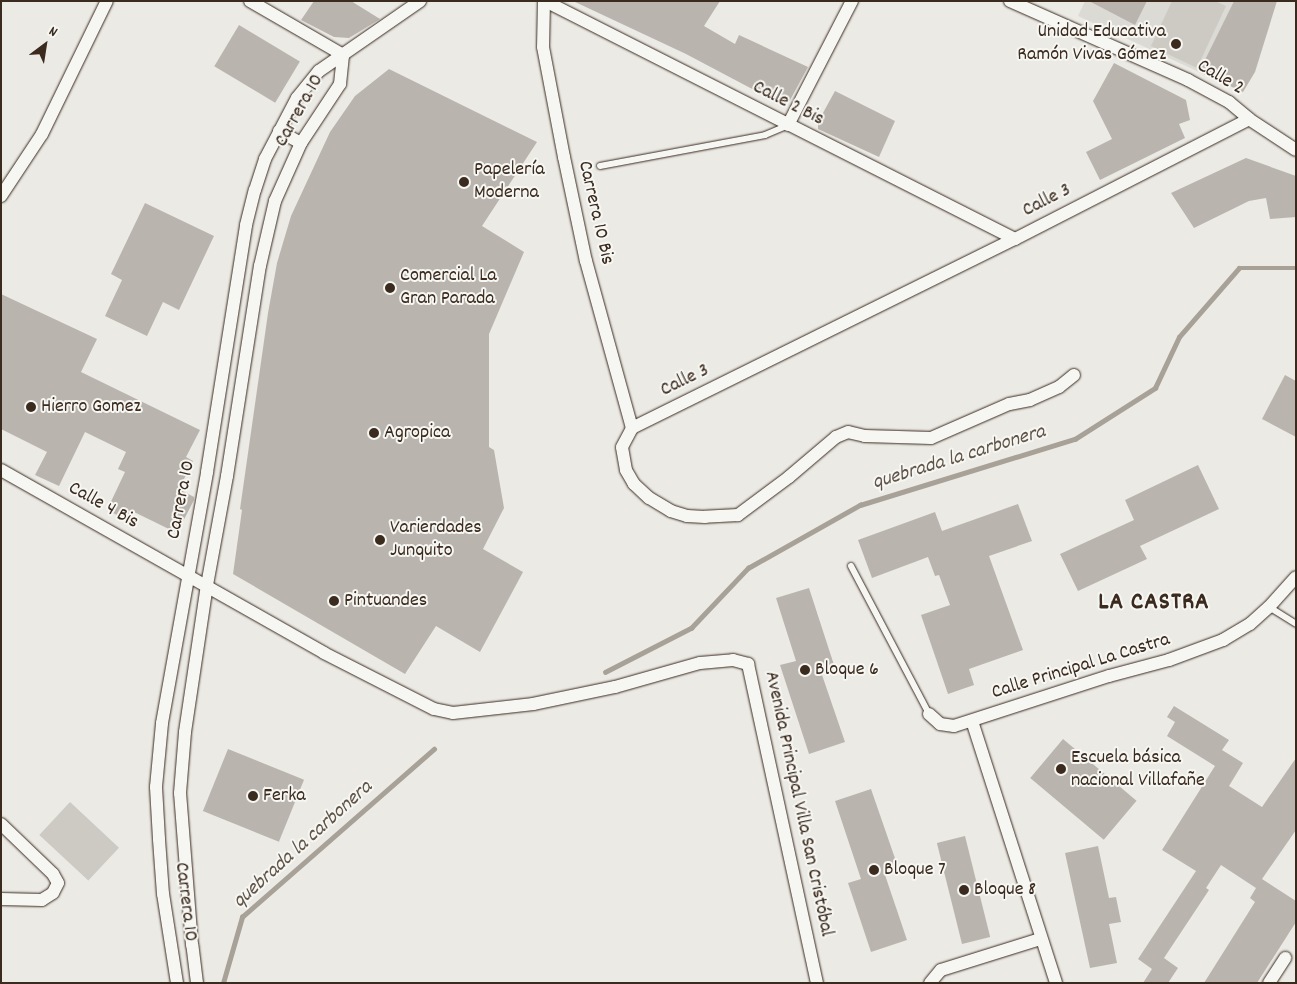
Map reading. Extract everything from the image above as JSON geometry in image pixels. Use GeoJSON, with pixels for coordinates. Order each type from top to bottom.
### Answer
{"type":"FeatureCollection","features":[{"type":"Feature","properties":{"kind":"street"},"geometry":{"type":"LineString","coordinates":[[1,196],[42,134],[108,1]]}},
{"type":"Feature","properties":{"kind":"street"},"geometry":{"type":"LineString","coordinates":[[250,1],[343,55]]}},
{"type":"Feature","properties":{"kind":"street","name":"Carrera 10"},"geometry":{"type":"LineString","coordinates":[[177,983],[164,894],[156,787],[162,723],[187,574],[207,472],[240,261],[254,190],[265,159],[297,98],[320,71],[420,1]]}},
{"type":"Feature","properties":{"kind":"street","name":"Calle 2 Bis"},"geometry":{"type":"LineString","coordinates":[[545,1],[1015,239]]}},
{"type":"Feature","properties":{"kind":"street","name":"Carrera 10 Bis"},"geometry":{"type":"LineString","coordinates":[[545,1],[543,48],[564,158],[586,261],[632,428]]}},
{"type":"Feature","properties":{"kind":"street"},"geometry":{"type":"LineString","coordinates":[[788,124],[852,1]]}},
{"type":"Feature","properties":{"kind":"street","name":"Calle 2"},"geometry":{"type":"LineString","coordinates":[[1010,1],[1188,80],[1229,102],[1249,119],[1296,150]]}},
{"type":"Feature","properties":{"kind":"street","name":"Carrera 10"},"geometry":{"type":"LineString","coordinates":[[197,983],[192,945],[180,792],[185,732],[207,585],[227,476],[260,266],[275,201],[301,143],[340,84],[343,55]]}},
{"type":"Feature","properties":{"kind":"street","name":"Calle 3"},"geometry":{"type":"LineString","coordinates":[[632,428],[1015,239],[1249,119]]}},
{"type":"Feature","properties":{"kind":"street"},"geometry":{"type":"LineString","coordinates":[[279,131],[301,143]]}},
{"type":"Feature","properties":{"kind":"street"},"geometry":{"type":"LineString","coordinates":[[240,261],[260,266]]}},
{"type":"Feature","properties":{"kind":"street"},"geometry":{"type":"LineString","coordinates":[[632,428],[622,447],[626,470],[634,484],[649,498],[671,511],[687,516],[738,515],[790,477],[836,437],[848,432],[864,436],[931,438],[1009,404],[1030,400],[1052,390],[1074,375]]}},
{"type":"Feature","properties":{"kind":"street","name":"Calle 4 Bis"},"geometry":{"type":"LineString","coordinates":[[1,470],[187,574]]}},
{"type":"Feature","properties":{"kind":"street","name":"Avenida Principal Villa San Cristóbal"},"geometry":{"type":"LineString","coordinates":[[187,574],[324,652],[421,704],[452,713],[534,704],[615,687],[700,663],[733,660],[748,664],[817,983]]}},
{"type":"Feature","properties":{"kind":"street","name":"Calle Principal La Castra"},"geometry":{"type":"LineString","coordinates":[[929,714],[940,724],[954,726],[1109,676],[1169,660],[1223,640],[1250,624],[1269,608],[1296,577]]}},
{"type":"Feature","properties":{"kind":"street","name":"Calle Principal La Castra"},"geometry":{"type":"LineString","coordinates":[[972,721],[1040,939],[1056,983]]}},
{"type":"Feature","properties":{"kind":"street"},"geometry":{"type":"LineString","coordinates":[[1,824],[53,874],[58,883],[53,893],[42,900],[1,899]]}},
{"type":"Feature","properties":{"kind":"street"},"geometry":{"type":"LineString","coordinates":[[930,983],[941,970],[1040,939]]}},
{"type":"Feature","properties":{"kind":"street"},"geometry":{"type":"LineString","coordinates":[[1269,983],[1285,958]]}},
{"type":"Feature","properties":{"kind":"lane"},"geometry":{"type":"LineString","coordinates":[[600,166],[765,135],[788,124]]}},
{"type":"Feature","properties":{"kind":"lane"},"geometry":{"type":"LineString","coordinates":[[851,566],[929,714]]}},
{"type":"Feature","properties":{"kind":"lane"},"geometry":{"type":"LineString","coordinates":[[1269,608],[1296,624]]}},
{"type":"Feature","properties":{"kind":"shaded area","name":"Unidad Educativa Ramón Vivas Gómez"},"geometry":{"type":"Polygon","coordinates":[[[1085,1],[1234,1],[1199,72],[1078,16],[1085,1]]]}},
{"type":"Feature","properties":{"kind":"shaded area"},"geometry":{"type":"Polygon","coordinates":[[[1172,1],[1215,1],[1226,6],[1197,68],[1151,46],[1172,1]]]}},
{"type":"Feature","properties":{"kind":"shaded area"},"geometry":{"type":"Polygon","coordinates":[[[70,802],[119,848],[88,881],[39,835],[70,802]]]}},
{"type":"Feature","properties":{"kind":"building"},"geometry":{"type":"Polygon","coordinates":[[[314,1],[351,1],[380,19],[349,38],[334,37],[301,20],[314,1]]]}},
{"type":"Feature","properties":{"kind":"building"},"geometry":{"type":"Polygon","coordinates":[[[573,1],[720,1],[704,26],[735,44],[739,35],[808,67],[789,102],[777,102],[686,54],[573,1]]]}},
{"type":"Feature","properties":{"kind":"building"},"geometry":{"type":"Polygon","coordinates":[[[1089,1],[1147,1],[1135,25],[1089,1]]]}},
{"type":"Feature","properties":{"kind":"building"},"geometry":{"type":"Polygon","coordinates":[[[1234,1],[1277,1],[1255,72],[1243,92],[1199,72],[1234,1]]]}},
{"type":"Feature","properties":{"kind":"building"},"geometry":{"type":"Polygon","coordinates":[[[239,25],[300,62],[275,103],[214,66],[239,25]]]}},
{"type":"Feature","properties":{"kind":"building"},"geometry":{"type":"Polygon","coordinates":[[[1114,63],[1186,100],[1190,120],[1179,124],[1185,138],[1100,180],[1086,152],[1112,139],[1093,101],[1114,63]]]}},
{"type":"Feature","properties":{"kind":"building"},"geometry":{"type":"Polygon","coordinates":[[[389,69],[537,142],[482,226],[524,252],[489,334],[489,447],[494,450],[504,508],[483,549],[523,572],[480,652],[436,626],[405,674],[233,574],[242,510],[240,509],[268,313],[277,263],[291,216],[330,132],[355,96],[389,69]]]}},
{"type":"Feature","properties":{"kind":"building"},"geometry":{"type":"Polygon","coordinates":[[[835,91],[895,121],[879,157],[818,129],[818,122],[835,91]]]}},
{"type":"Feature","properties":{"kind":"building"},"geometry":{"type":"Polygon","coordinates":[[[1246,158],[1296,176],[1296,217],[1270,219],[1266,198],[1249,201],[1194,228],[1171,193],[1246,158]]]}},
{"type":"Feature","properties":{"kind":"building"},"geometry":{"type":"Polygon","coordinates":[[[145,203],[214,236],[179,310],[163,302],[147,336],[105,316],[122,280],[111,274],[145,203]]]}},
{"type":"Feature","properties":{"kind":"building"},"geometry":{"type":"Polygon","coordinates":[[[1,294],[97,339],[81,372],[200,430],[186,457],[193,461],[179,489],[194,497],[194,500],[177,533],[132,511],[127,520],[107,510],[125,472],[118,469],[126,452],[85,432],[59,486],[35,475],[47,452],[1,429],[1,294]]]}},
{"type":"Feature","properties":{"kind":"building"},"geometry":{"type":"Polygon","coordinates":[[[1285,375],[1296,381],[1296,437],[1262,419],[1285,375]]]}},
{"type":"Feature","properties":{"kind":"building"},"geometry":{"type":"Polygon","coordinates":[[[1198,465],[1219,509],[1140,546],[1147,559],[1078,591],[1060,554],[1134,520],[1125,500],[1198,465]]]}},
{"type":"Feature","properties":{"kind":"building"},"geometry":{"type":"Polygon","coordinates":[[[1018,504],[1032,541],[989,556],[1023,650],[969,669],[974,685],[948,694],[921,615],[950,605],[939,575],[935,576],[928,557],[872,578],[858,540],[935,512],[942,531],[1018,504]]]}},
{"type":"Feature","properties":{"kind":"building","name":"Bloque 6"},"geometry":{"type":"Polygon","coordinates":[[[809,588],[835,668],[821,672],[845,742],[809,754],[780,665],[796,661],[776,598],[809,588]]]}},
{"type":"Feature","properties":{"kind":"building"},"geometry":{"type":"Polygon","coordinates":[[[1174,706],[1229,740],[1222,750],[1243,763],[1229,786],[1262,807],[1296,758],[1296,830],[1262,879],[1296,901],[1296,922],[1257,983],[1204,983],[1255,902],[1250,898],[1256,888],[1221,865],[1206,888],[1209,890],[1164,958],[1178,968],[1168,983],[1143,983],[1152,969],[1138,959],[1196,871],[1162,850],[1215,766],[1167,736],[1175,722],[1167,717],[1174,706]]]}},
{"type":"Feature","properties":{"kind":"building"},"geometry":{"type":"Polygon","coordinates":[[[1063,739],[1137,801],[1104,840],[1030,778],[1063,739]]]}},
{"type":"Feature","properties":{"kind":"building","name":"Ferka"},"geometry":{"type":"Polygon","coordinates":[[[228,749],[304,780],[279,842],[203,811],[228,749]]]}},
{"type":"Feature","properties":{"kind":"building","name":"Bloque 7"},"geometry":{"type":"Polygon","coordinates":[[[871,789],[898,867],[884,872],[907,940],[871,952],[848,883],[861,879],[835,801],[871,789]]]}},
{"type":"Feature","properties":{"kind":"building","name":"Bloque 8"},"geometry":{"type":"Polygon","coordinates":[[[965,836],[990,937],[962,944],[937,843],[965,836]]]}},
{"type":"Feature","properties":{"kind":"building"},"geometry":{"type":"Polygon","coordinates":[[[1098,846],[1109,898],[1116,897],[1121,922],[1109,924],[1117,963],[1090,968],[1065,853],[1098,846]]]}},
{"type":"Feature","properties":{"kind":"waterway","name":"quebrada la carbonera"},"geometry":{"type":"LineString","coordinates":[[605,672],[691,628],[748,568],[860,505],[1075,439],[1155,388],[1179,337],[1239,268],[1296,268]]}},
{"type":"Feature","properties":{"kind":"waterway","name":"quebrada la carbonera"},"geometry":{"type":"LineString","coordinates":[[223,983],[242,917],[434,749]]}},
{"type":"Feature","properties":{"kind":"place","name":"Unidad Educativa Ramón Vivas Gómez"},"geometry":{"type":"Point","coordinates":[1176,44]}},
{"type":"Feature","properties":{"kind":"place","name":"Papelería Moderna"},"geometry":{"type":"Point","coordinates":[464,182]}},
{"type":"Feature","properties":{"kind":"place","name":"Comercial La Gran Parada"},"geometry":{"type":"Point","coordinates":[390,288]}},
{"type":"Feature","properties":{"kind":"place","name":"Hierro Gomez"},"geometry":{"type":"Point","coordinates":[31,407]}},
{"type":"Feature","properties":{"kind":"place","name":"Agropica"},"geometry":{"type":"Point","coordinates":[374,433]}},
{"type":"Feature","properties":{"kind":"place","name":"Varierdades Junquito"},"geometry":{"type":"Point","coordinates":[380,540]}},
{"type":"Feature","properties":{"kind":"place","name":"Pintuandes"},"geometry":{"type":"Point","coordinates":[334,601]}},
{"type":"Feature","properties":{"kind":"place","name":"Bloque 6"},"geometry":{"type":"Point","coordinates":[805,670]}},
{"type":"Feature","properties":{"kind":"place","name":"Escuela básica nacional Villafañe"},"geometry":{"type":"Point","coordinates":[1061,769]}},
{"type":"Feature","properties":{"kind":"place","name":"Ferka"},"geometry":{"type":"Point","coordinates":[253,796]}},
{"type":"Feature","properties":{"kind":"place","name":"Bloque 7"},"geometry":{"type":"Point","coordinates":[874,870]}},
{"type":"Feature","properties":{"kind":"place","name":"Bloque 8"},"geometry":{"type":"Point","coordinates":[964,890]}},
{"type":"Feature","properties":{"kind":"district","name":"LA CASTRA"},"geometry":{"type":"Point","coordinates":[1154,603]}}]}
